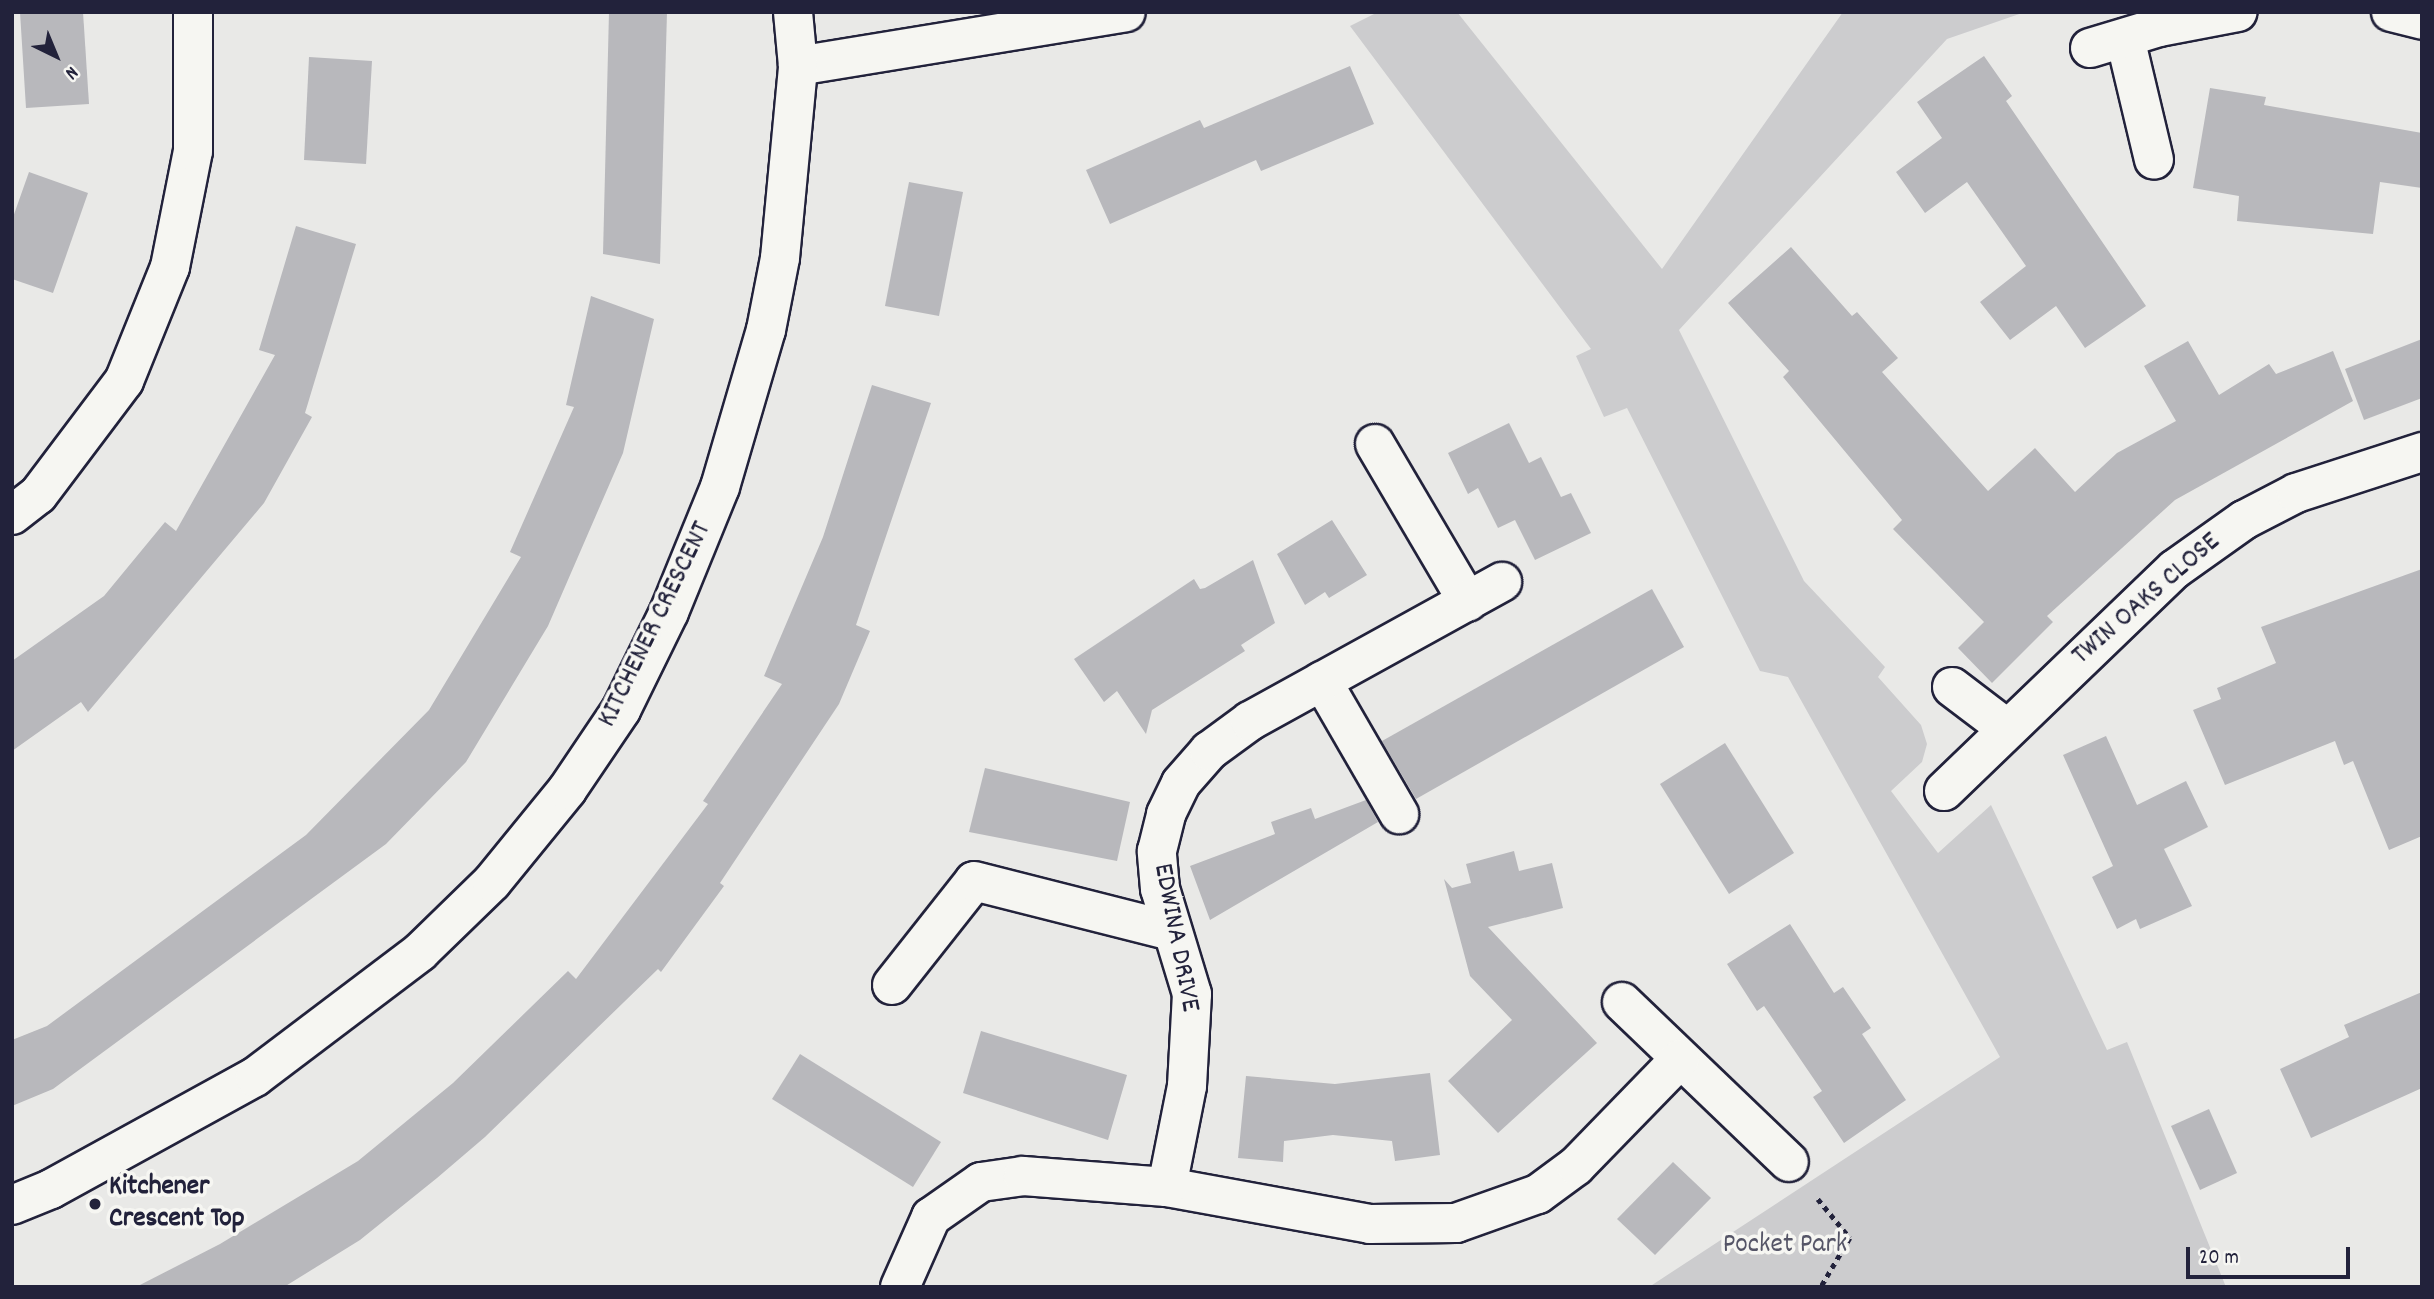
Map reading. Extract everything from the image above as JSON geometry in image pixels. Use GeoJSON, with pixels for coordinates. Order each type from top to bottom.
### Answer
{"type":"FeatureCollection","features":[{"type":"Feature","properties":{"kind":"street"},"geometry":{"type":"LineString","coordinates":[[12,515],[38,495],[124,381],[170,267],[193,151],[193,12]]}},
{"type":"Feature","properties":{"kind":"street","name":"KITCHENER CRESCENT"},"geometry":{"type":"LineString","coordinates":[[12,1205],[51,1189],[255,1077],[420,952],[492,882],[575,779],[621,710],[669,612],[746,414],[780,258],[798,66],[793,12]]}},
{"type":"Feature","properties":{"kind":"street"},"geometry":{"type":"LineString","coordinates":[[798,66],[1126,12]]}},
{"type":"Feature","properties":{"kind":"street"},"geometry":{"type":"LineString","coordinates":[[2154,160],[2108,43],[2238,12]]}},
{"type":"Feature","properties":{"kind":"street"},"geometry":{"type":"LineString","coordinates":[[2391,12],[2422,20]]}},
{"type":"Feature","properties":{"kind":"street"},"geometry":{"type":"LineString","coordinates":[[1375,444],[1468,601]]}},
{"type":"Feature","properties":{"kind":"street","name":"TWIN OAKS CLOSE"},"geometry":{"type":"LineString","coordinates":[[1944,791],[2006,728],[2175,569],[2244,520],[2309,488],[2422,452]]}},
{"type":"Feature","properties":{"kind":"street","name":"EDWINA DRIVE"},"geometry":{"type":"LineString","coordinates":[[1167,1188],[1187,1086],[1192,1033],[1192,994],[1160,889],[1157,851],[1166,814],[1181,783],[1209,751],[1250,721],[1502,582]]}},
{"type":"Feature","properties":{"kind":"street"},"geometry":{"type":"LineString","coordinates":[[1322,681],[1399,814]]}},
{"type":"Feature","properties":{"kind":"street"},"geometry":{"type":"LineString","coordinates":[[1952,687],[2006,728]]}},
{"type":"Feature","properties":{"kind":"street"},"geometry":{"type":"LineString","coordinates":[[892,985],[974,881],[1171,931]]}},
{"type":"Feature","properties":{"kind":"street"},"geometry":{"type":"LineString","coordinates":[[1622,1002],[1789,1163]]}},
{"type":"Feature","properties":{"kind":"street"},"geometry":{"type":"LineString","coordinates":[[900,1287],[931,1217],[956,1195],[981,1182],[1023,1176],[1167,1188],[1370,1224],[1456,1223],[1497,1212],[1557,1180],[1680,1059]]}},
{"type":"Feature","properties":{"kind":"path"},"geometry":{"type":"LineString","coordinates":[[1789,1163],[1850,1238],[1821,1287]]}},
{"type":"Feature","properties":{"kind":"green space","name":"Pocket Park"},"geometry":{"type":"Polygon","coordinates":[[[1378,12],[1457,12],[1662,269],[1843,12],[2025,12],[1947,39],[1679,330],[1804,581],[1885,667],[1878,677],[1921,725],[1927,744],[1922,762],[1891,791],[1938,853],[1991,805],[2107,1050],[2127,1042],[2226,1287],[1649,1287],[2000,1057],[1788,677],[1760,671],[1627,408],[1604,417],[1576,356],[1591,349],[1350,26],[1378,12]]]}},
{"type":"Feature","properties":{"kind":"building"},"geometry":{"type":"Polygon","coordinates":[[[20,12],[83,12],[89,104],[26,108],[20,12]]]}},
{"type":"Feature","properties":{"kind":"building"},"geometry":{"type":"Polygon","coordinates":[[[609,12],[667,12],[660,264],[603,254],[609,12]]]}},
{"type":"Feature","properties":{"kind":"building"},"geometry":{"type":"Polygon","coordinates":[[[1984,56],[2012,96],[2006,101],[2146,306],[2085,348],[2056,306],[2010,340],[1980,302],[2026,266],[1967,182],[1925,213],[1896,172],[1942,138],[1917,102],[1984,56]]]}},
{"type":"Feature","properties":{"kind":"building"},"geometry":{"type":"Polygon","coordinates":[[[309,57],[372,61],[366,164],[304,160],[309,57]]]}},
{"type":"Feature","properties":{"kind":"building"},"geometry":{"type":"Polygon","coordinates":[[[1350,66],[1374,124],[1261,171],[1256,160],[1110,224],[1086,170],[1200,120],[1204,128],[1350,66]]]}},
{"type":"Feature","properties":{"kind":"building"},"geometry":{"type":"Polygon","coordinates":[[[2210,88],[2266,97],[2264,105],[2422,133],[2422,188],[2380,182],[2373,234],[2237,221],[2239,196],[2193,188],[2210,88]]]}},
{"type":"Feature","properties":{"kind":"building"},"geometry":{"type":"Polygon","coordinates":[[[29,172],[88,193],[53,293],[12,279],[12,220],[29,172]]]}},
{"type":"Feature","properties":{"kind":"building"},"geometry":{"type":"Polygon","coordinates":[[[909,182],[963,192],[939,316],[885,306],[909,182]]]}},
{"type":"Feature","properties":{"kind":"building"},"geometry":{"type":"Polygon","coordinates":[[[296,226],[356,244],[305,413],[312,417],[264,503],[88,712],[81,702],[12,751],[12,661],[104,596],[165,522],[176,531],[275,355],[259,350],[296,226]]]}},
{"type":"Feature","properties":{"kind":"building"},"geometry":{"type":"Polygon","coordinates":[[[1791,247],[1852,316],[1857,312],[1898,358],[1882,372],[1988,491],[2035,448],[2075,492],[2117,453],[2176,421],[2144,366],[2188,341],[2219,395],[2269,364],[2276,374],[2333,351],[2353,401],[2175,500],[2047,616],[2053,622],[1992,683],[1958,648],[1984,622],[1893,529],[1902,520],[1783,377],[1789,371],[1728,303],[1791,247]]]}},
{"type":"Feature","properties":{"kind":"building"},"geometry":{"type":"Polygon","coordinates":[[[591,296],[654,319],[623,453],[548,626],[466,762],[386,844],[53,1089],[12,1106],[12,1040],[47,1026],[306,835],[429,710],[521,557],[510,552],[574,407],[566,405],[591,296]]]}},
{"type":"Feature","properties":{"kind":"building"},"geometry":{"type":"Polygon","coordinates":[[[2422,339],[2422,398],[2364,420],[2345,369],[2422,339]]]}},
{"type":"Feature","properties":{"kind":"building"},"geometry":{"type":"Polygon","coordinates":[[[872,385],[931,403],[856,625],[870,631],[839,704],[720,883],[724,886],[661,972],[658,969],[485,1137],[437,1178],[360,1240],[284,1287],[136,1287],[220,1244],[358,1161],[453,1083],[568,971],[576,979],[708,804],[703,801],[782,684],[764,676],[823,537],[872,385]]]}},
{"type":"Feature","properties":{"kind":"building"},"geometry":{"type":"Polygon","coordinates":[[[1509,423],[1529,463],[1541,457],[1561,497],[1571,493],[1591,533],[1535,560],[1515,520],[1498,528],[1478,488],[1468,494],[1448,453],[1509,423]]]}},
{"type":"Feature","properties":{"kind":"building"},"geometry":{"type":"Polygon","coordinates":[[[1332,520],[1367,575],[1329,598],[1325,592],[1305,605],[1277,554],[1332,520]]]}},
{"type":"Feature","properties":{"kind":"building"},"geometry":{"type":"Polygon","coordinates":[[[1253,560],[1275,623],[1241,645],[1245,651],[1152,710],[1146,734],[1117,691],[1104,702],[1074,659],[1194,579],[1200,589],[1205,588],[1253,560]]]}},
{"type":"Feature","properties":{"kind":"building"},"geometry":{"type":"Polygon","coordinates":[[[2422,569],[2422,836],[2389,850],[2353,761],[2344,765],[2335,741],[2225,785],[2193,710],[2221,699],[2217,688],[2276,663],[2261,627],[2422,569]]]}},
{"type":"Feature","properties":{"kind":"building"},"geometry":{"type":"Polygon","coordinates":[[[1652,589],[1684,647],[1416,799],[1382,741],[1652,589]]]}},
{"type":"Feature","properties":{"kind":"building"},"geometry":{"type":"Polygon","coordinates":[[[2106,736],[2137,805],[2186,781],[2208,827],[2164,849],[2192,906],[2140,929],[2136,919],[2117,929],[2092,877],[2113,866],[2063,755],[2106,736]]]}},
{"type":"Feature","properties":{"kind":"building"},"geometry":{"type":"Polygon","coordinates":[[[1725,743],[1794,853],[1729,894],[1660,784],[1725,743]]]}},
{"type":"Feature","properties":{"kind":"building"},"geometry":{"type":"Polygon","coordinates":[[[985,768],[1130,802],[1117,861],[969,832],[985,768]]]}},
{"type":"Feature","properties":{"kind":"building"},"geometry":{"type":"Polygon","coordinates":[[[1366,800],[1378,822],[1210,920],[1190,866],[1275,834],[1271,822],[1311,808],[1315,819],[1366,800]]]}},
{"type":"Feature","properties":{"kind":"building"},"geometry":{"type":"Polygon","coordinates":[[[1514,851],[1519,871],[1552,863],[1563,908],[1488,927],[1597,1043],[1498,1133],[1448,1081],[1512,1020],[1470,976],[1444,879],[1452,888],[1471,883],[1466,864],[1514,851]]]}},
{"type":"Feature","properties":{"kind":"building"},"geometry":{"type":"Polygon","coordinates":[[[1790,924],[1834,993],[1843,987],[1871,1028],[1862,1034],[1906,1100],[1844,1143],[1813,1097],[1822,1091],[1764,1006],[1757,1011],[1727,964],[1790,924]]]}},
{"type":"Feature","properties":{"kind":"building"},"geometry":{"type":"Polygon","coordinates":[[[2422,992],[2422,1088],[2311,1138],[2280,1069],[2349,1037],[2344,1025],[2422,992]]]}},
{"type":"Feature","properties":{"kind":"building"},"geometry":{"type":"Polygon","coordinates":[[[981,1031],[1127,1075],[1108,1140],[963,1093],[981,1031]]]}},
{"type":"Feature","properties":{"kind":"building"},"geometry":{"type":"Polygon","coordinates":[[[800,1054],[941,1142],[913,1187],[772,1099],[800,1054]]]}},
{"type":"Feature","properties":{"kind":"building"},"geometry":{"type":"Polygon","coordinates":[[[1430,1073],[1440,1155],[1395,1161],[1392,1141],[1333,1135],[1284,1141],[1283,1162],[1238,1158],[1246,1076],[1335,1084],[1430,1073]]]}},
{"type":"Feature","properties":{"kind":"building"},"geometry":{"type":"Polygon","coordinates":[[[2209,1109],[2237,1173],[2200,1190],[2171,1126],[2209,1109]]]}},
{"type":"Feature","properties":{"kind":"building"},"geometry":{"type":"Polygon","coordinates":[[[1673,1162],[1711,1198],[1655,1255],[1617,1219],[1673,1162]]]}},
{"type":"Feature","properties":{"kind":"place","name":"Kitchener Crescent Top"},"geometry":{"type":"Point","coordinates":[95,1204]}}]}
